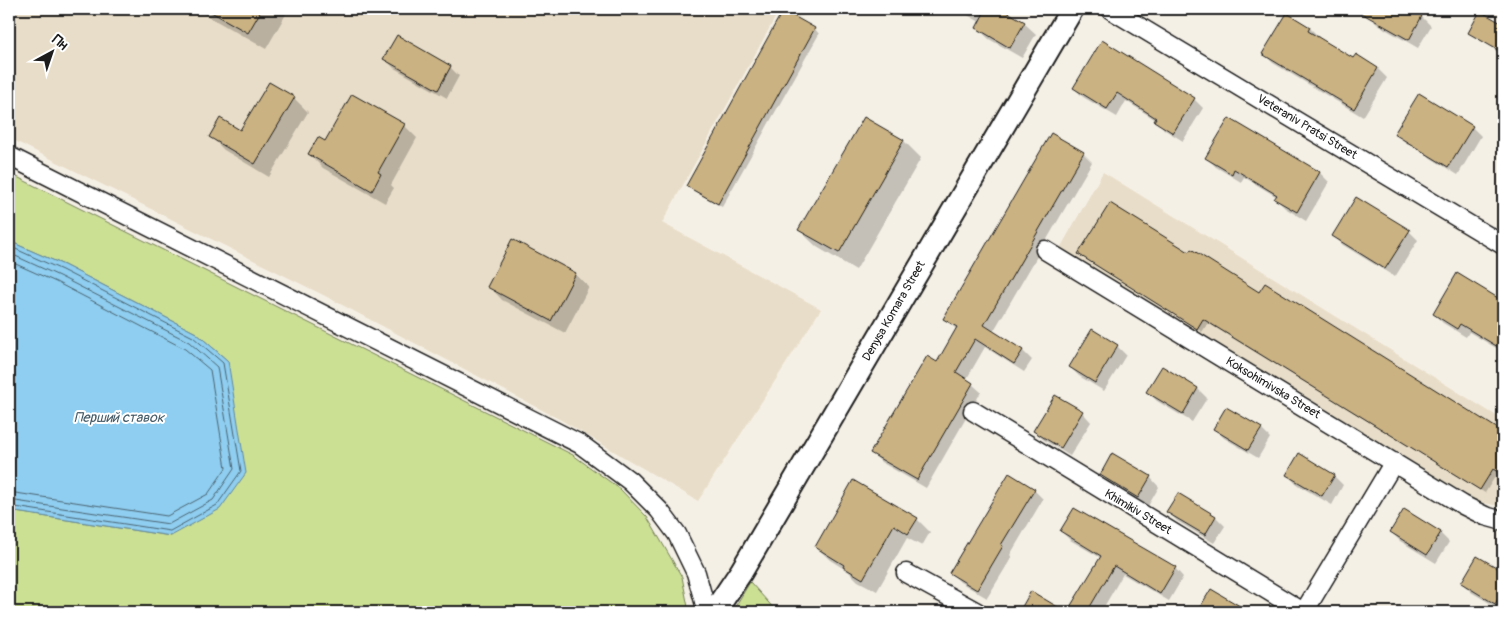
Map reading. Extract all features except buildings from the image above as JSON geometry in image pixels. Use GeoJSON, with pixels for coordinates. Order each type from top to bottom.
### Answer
{"type":"FeatureCollection","features":[{"type":"Feature","properties":{"kind":"street","name":"Denysa Komara Street"},"geometry":{"type":"LineString","coordinates":[[714,612],[741,572],[1072,9]]}},
{"type":"Feature","properties":{"kind":"street","name":"Veteraniv Pratsi Street"},"geometry":{"type":"LineString","coordinates":[[1110,9],[1503,245]]}},
{"type":"Feature","properties":{"kind":"street"},"geometry":{"type":"LineString","coordinates":[[9,156],[580,444],[630,481],[659,510],[676,534],[696,573],[707,612]]}},
{"type":"Feature","properties":{"kind":"street","name":"Koksohimivska Street"},"geometry":{"type":"LineString","coordinates":[[1045,250],[1463,505],[1485,516],[1503,521]]}},
{"type":"Feature","properties":{"kind":"street","name":"Khimikiv Street"},"geometry":{"type":"LineString","coordinates":[[973,411],[1303,612]]}},
{"type":"Feature","properties":{"kind":"street"},"geometry":{"type":"LineString","coordinates":[[1303,612],[1394,462]]}},
{"type":"Feature","properties":{"kind":"street"},"geometry":{"type":"LineString","coordinates":[[906,573],[977,612]]}},
{"type":"Feature","properties":{"kind":"shaded area"},"geometry":{"type":"Polygon","coordinates":[[[9,9],[780,9],[662,223],[821,309],[698,501],[561,420],[325,296],[9,138],[9,9]]]}},
{"type":"Feature","properties":{"kind":"shaded area"},"geometry":{"type":"Polygon","coordinates":[[[1103,172],[1503,420],[1503,507],[1466,499],[1058,252],[1103,172]]]}},
{"type":"Feature","properties":{"kind":"green space"},"geometry":{"type":"Polygon","coordinates":[[[9,173],[573,455],[620,489],[647,517],[682,577],[689,612],[9,612],[9,511],[171,536],[228,361],[196,333],[64,265],[9,241],[9,173]]]}},
{"type":"Feature","properties":{"kind":"green space"},"geometry":{"type":"Polygon","coordinates":[[[750,582],[777,612],[732,612],[750,582]]]}},
{"type":"Feature","properties":{"kind":"water","name":"Перший ставок"},"geometry":{"type":"Polygon","coordinates":[[[9,241],[64,265],[196,333],[228,361],[246,473],[220,509],[171,536],[9,511],[9,241]]]}}]}
